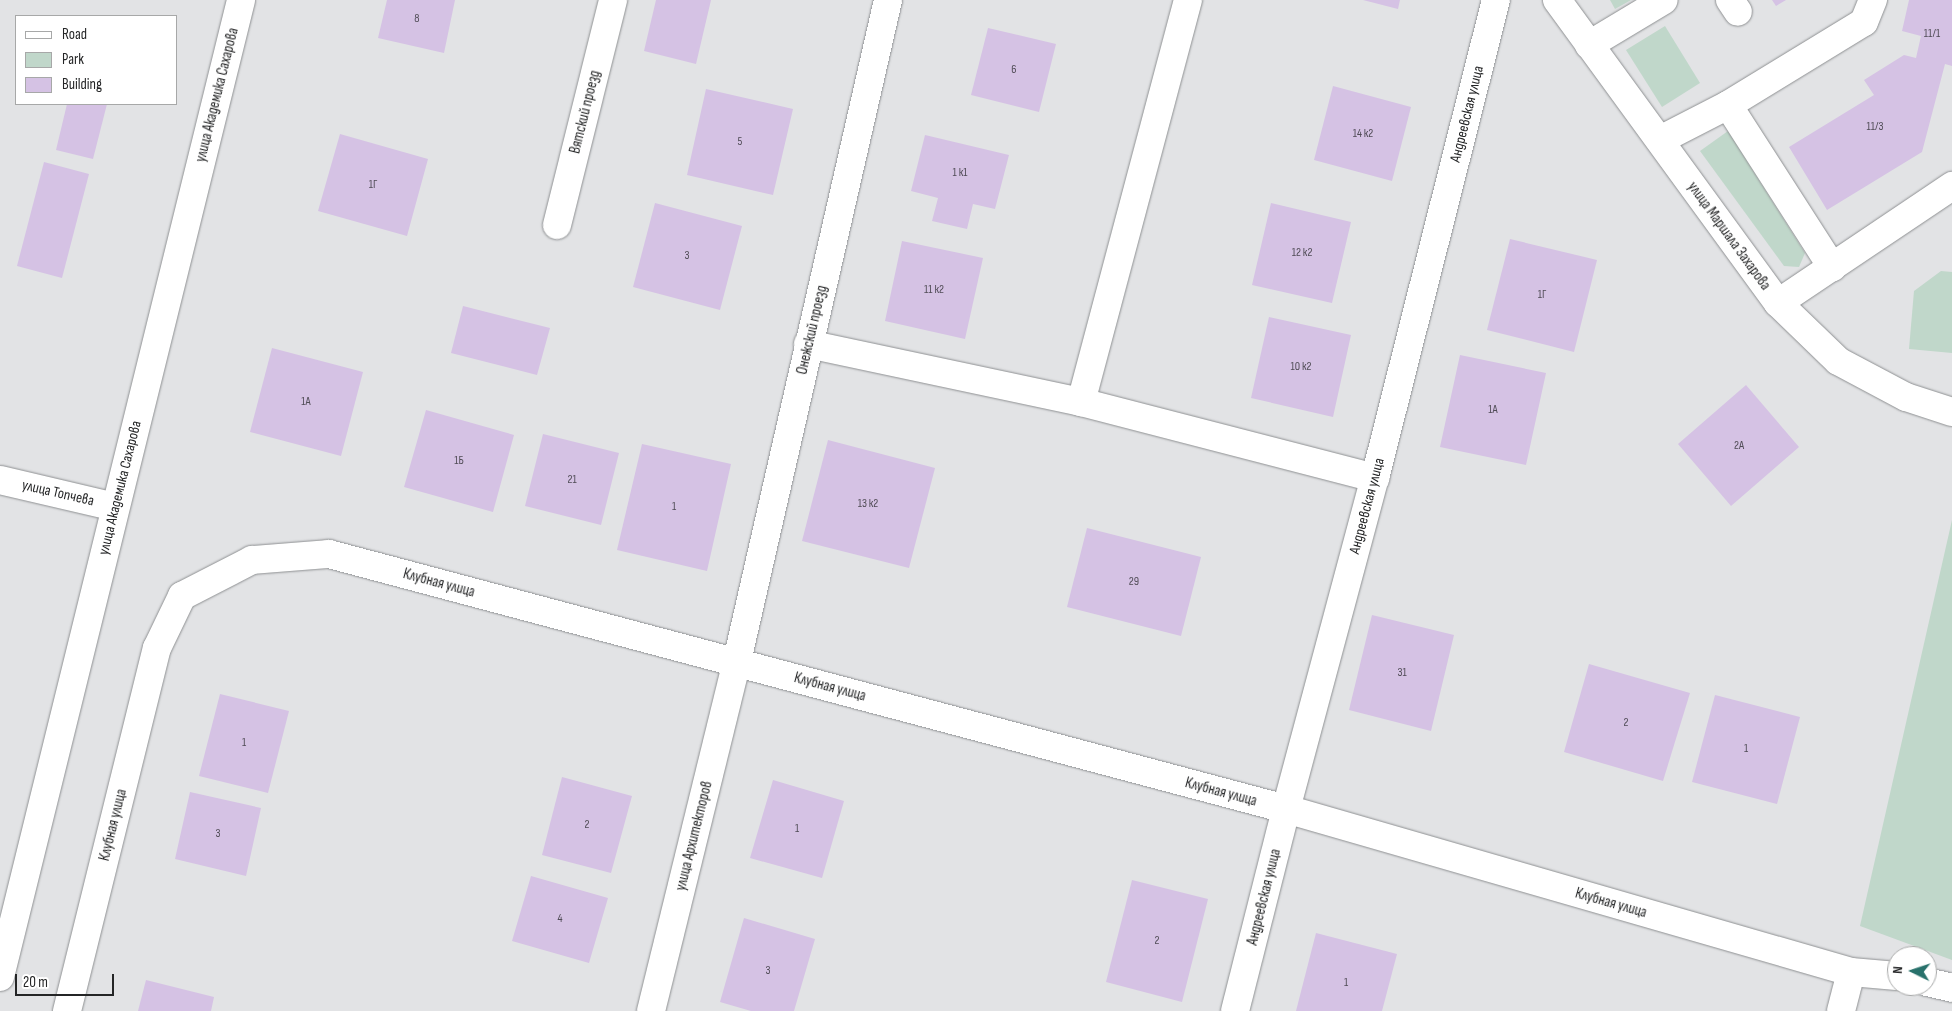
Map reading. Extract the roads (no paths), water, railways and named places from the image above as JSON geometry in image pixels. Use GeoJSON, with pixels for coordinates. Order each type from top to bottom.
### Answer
{"type":"FeatureCollection","features":[{"type":"Feature","properties":{"kind":"street","name":"улица Академика Сахарова"},"geometry":{"type":"LineString","coordinates":[[0,977],[241,0]]}},
{"type":"Feature","properties":{"kind":"street","name":"Вятский проезд"},"geometry":{"type":"LineString","coordinates":[[557,225],[612,0]]}},
{"type":"Feature","properties":{"kind":"street","name":"Онежский проезд"},"geometry":{"type":"LineString","coordinates":[[737,661],[888,0]]}},
{"type":"Feature","properties":{"kind":"street"},"geometry":{"type":"LineString","coordinates":[[1081,402],[1188,0]]}},
{"type":"Feature","properties":{"kind":"street","name":"Андреевская улица"},"geometry":{"type":"LineString","coordinates":[[1235,1011],[1286,809],[1375,478],[1496,0]]}},
{"type":"Feature","properties":{"kind":"street","name":"улица Маршала Захарова"},"geometry":{"type":"LineString","coordinates":[[1557,0],[1778,303],[1838,361],[1906,397],[1952,412]]}},
{"type":"Feature","properties":{"kind":"street"},"geometry":{"type":"LineString","coordinates":[[1589,45],[1664,0]]}},
{"type":"Feature","properties":{"kind":"street"},"geometry":{"type":"LineString","coordinates":[[1660,140],[1728,105],[1864,22],[1873,0]]}},
{"type":"Feature","properties":{"kind":"street"},"geometry":{"type":"LineString","coordinates":[[1728,105],[1832,266]]}},
{"type":"Feature","properties":{"kind":"street"},"geometry":{"type":"LineString","coordinates":[[1778,303],[1832,266],[1940,202],[1952,186]]}},
{"type":"Feature","properties":{"kind":"street"},"geometry":{"type":"LineString","coordinates":[[808,344],[1081,402],[1375,478]]}},
{"type":"Feature","properties":{"kind":"street","name":"улица Топчева"},"geometry":{"type":"LineString","coordinates":[[0,480],[116,507]]}},
{"type":"Feature","properties":{"kind":"street","name":"Клубная улица"},"geometry":{"type":"LineString","coordinates":[[67,1011],[156,648],[182,596],[252,560],[329,554],[737,661],[1286,809],[1851,972],[1887,975]]}},
{"type":"Feature","properties":{"kind":"street","name":"улица Архитекторов"},"geometry":{"type":"LineString","coordinates":[[651,1011],[737,661]]}},
{"type":"Feature","properties":{"kind":"street"},"geometry":{"type":"LineString","coordinates":[[1841,1011],[1851,972]]}},
{"type":"Feature","properties":{"kind":"street"},"geometry":{"type":"LineString","coordinates":[[1937,984],[1952,988]]}}]}
